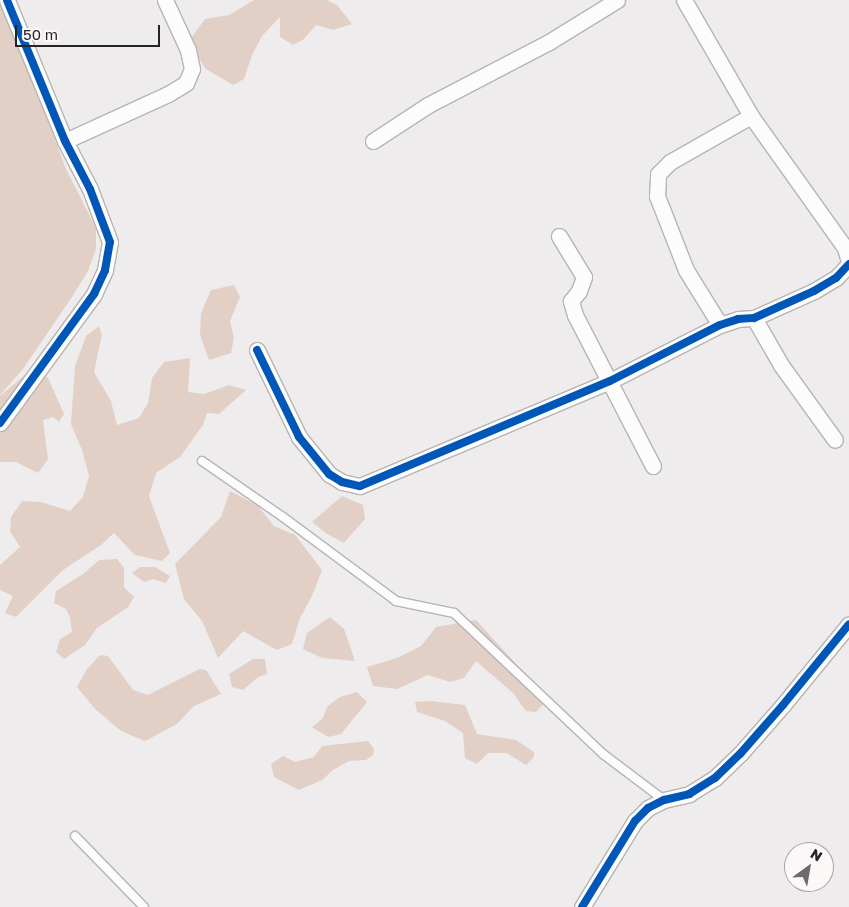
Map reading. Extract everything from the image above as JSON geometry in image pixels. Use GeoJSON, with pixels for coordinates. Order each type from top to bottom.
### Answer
{"type":"FeatureCollection","features":[{"type":"Feature","properties":{"kind":"street"},"geometry":{"type":"LineString","coordinates":[[0,423],[94,294],[105,270],[110,242],[90,189],[65,141],[7,0]]}},
{"type":"Feature","properties":{"kind":"street"},"geometry":{"type":"LineString","coordinates":[[65,141],[168,94],[186,83],[192,70],[188,50],[166,0]]}},
{"type":"Feature","properties":{"kind":"street"},"geometry":{"type":"LineString","coordinates":[[373,140],[428,105],[493,73],[549,42],[617,0]]}},
{"type":"Feature","properties":{"kind":"street"},"geometry":{"type":"LineString","coordinates":[[257,350],[300,437],[329,474],[342,482],[360,486],[610,381],[720,325],[738,319],[754,318],[814,291],[836,278],[849,263],[845,248],[751,116],[684,0]]}},
{"type":"Feature","properties":{"kind":"street"},"geometry":{"type":"LineString","coordinates":[[720,325],[686,270],[657,196],[658,174],[670,162],[751,116]]}},
{"type":"Feature","properties":{"kind":"street"},"geometry":{"type":"LineString","coordinates":[[559,236],[584,277],[579,291],[571,301],[575,314],[653,466]]}},
{"type":"Feature","properties":{"kind":"street"},"geometry":{"type":"LineString","coordinates":[[754,318],[781,365],[835,440]]}},
{"type":"Feature","properties":{"kind":"street"},"geometry":{"type":"LineString","coordinates":[[582,907],[635,821],[648,808],[664,800],[689,794],[716,778],[783,705],[849,624]]}},
{"type":"Feature","properties":{"kind":"lane"},"geometry":{"type":"LineString","coordinates":[[202,461],[283,517],[396,602],[454,613],[603,754],[664,800]]}},
{"type":"Feature","properties":{"kind":"lane"},"geometry":{"type":"LineString","coordinates":[[75,836],[144,907]]}},
{"type":"Feature","properties":{"kind":"shaded area"},"geometry":{"type":"Polygon","coordinates":[[[254,0],[327,0],[337,5],[352,24],[333,30],[316,25],[304,39],[293,45],[280,37],[280,17],[262,36],[252,55],[244,79],[233,85],[206,69],[193,49],[192,37],[205,19],[229,15],[254,0]]]}},
{"type":"Feature","properties":{"kind":"shaded area"},"geometry":{"type":"Polygon","coordinates":[[[0,3],[20,47],[66,169],[96,228],[96,249],[88,271],[72,297],[23,369],[0,395],[0,3]]]}},
{"type":"Feature","properties":{"kind":"shaded area"},"geometry":{"type":"Polygon","coordinates":[[[234,285],[240,297],[230,321],[234,338],[231,353],[209,360],[200,335],[201,313],[211,290],[234,285]]]}},
{"type":"Feature","properties":{"kind":"shaded area"},"geometry":{"type":"Polygon","coordinates":[[[99,326],[102,335],[94,372],[111,401],[117,425],[139,418],[148,403],[152,378],[164,362],[190,358],[188,392],[204,394],[229,385],[246,390],[219,414],[207,413],[203,425],[180,457],[156,473],[149,496],[170,553],[162,561],[135,555],[114,533],[101,545],[63,570],[16,617],[5,613],[13,596],[0,590],[0,565],[20,547],[10,531],[11,517],[22,501],[41,502],[70,511],[83,497],[89,476],[82,450],[71,424],[75,366],[86,336],[99,326]]]}},
{"type":"Feature","properties":{"kind":"shaded area"},"geometry":{"type":"Polygon","coordinates":[[[33,368],[48,378],[64,414],[59,422],[53,417],[43,420],[48,459],[38,473],[16,462],[0,462],[0,396],[33,368]]]}},
{"type":"Feature","properties":{"kind":"shaded area"},"geometry":{"type":"Polygon","coordinates":[[[230,491],[257,505],[274,526],[295,535],[322,570],[312,596],[300,618],[292,644],[277,650],[243,631],[218,658],[202,621],[184,599],[175,564],[221,517],[230,491]]]}},
{"type":"Feature","properties":{"kind":"shaded area"},"geometry":{"type":"Polygon","coordinates":[[[342,496],[363,505],[365,519],[344,543],[327,534],[312,522],[342,496]]]}},
{"type":"Feature","properties":{"kind":"shaded area"},"geometry":{"type":"Polygon","coordinates":[[[117,559],[124,568],[124,587],[134,597],[128,607],[97,628],[85,645],[64,659],[56,652],[60,639],[72,632],[70,617],[66,609],[54,603],[56,591],[83,574],[99,560],[117,559]]]}},
{"type":"Feature","properties":{"kind":"shaded area"},"geometry":{"type":"Polygon","coordinates":[[[140,567],[155,567],[170,576],[166,583],[153,579],[144,582],[132,573],[140,567]]]}},
{"type":"Feature","properties":{"kind":"shaded area"},"geometry":{"type":"Polygon","coordinates":[[[330,617],[344,629],[355,661],[322,658],[303,649],[307,633],[330,617]]]}},
{"type":"Feature","properties":{"kind":"shaded area"},"geometry":{"type":"Polygon","coordinates":[[[476,620],[548,699],[536,712],[526,711],[513,693],[476,661],[464,678],[450,682],[428,675],[397,689],[373,686],[367,667],[397,658],[421,646],[436,627],[476,620]]]}},
{"type":"Feature","properties":{"kind":"shaded area"},"geometry":{"type":"Polygon","coordinates":[[[100,655],[108,656],[133,690],[148,695],[200,669],[206,670],[221,694],[194,706],[177,724],[145,741],[121,731],[95,709],[77,687],[87,669],[100,655]]]}},
{"type":"Feature","properties":{"kind":"shaded area"},"geometry":{"type":"Polygon","coordinates":[[[253,659],[265,659],[267,674],[258,677],[243,690],[232,687],[229,674],[253,659]]]}},
{"type":"Feature","properties":{"kind":"shaded area"},"geometry":{"type":"Polygon","coordinates":[[[357,692],[367,702],[341,734],[328,737],[312,727],[322,719],[328,706],[340,697],[357,692]]]}},
{"type":"Feature","properties":{"kind":"shaded area"},"geometry":{"type":"Polygon","coordinates":[[[431,701],[465,705],[477,734],[516,740],[534,752],[534,757],[526,765],[507,753],[488,753],[477,764],[465,758],[463,733],[445,721],[417,712],[415,702],[431,701]]]}},
{"type":"Feature","properties":{"kind":"shaded area"},"geometry":{"type":"Polygon","coordinates":[[[368,741],[374,749],[373,755],[366,760],[349,761],[333,770],[322,780],[299,790],[274,777],[271,764],[283,756],[295,762],[314,757],[322,746],[368,741]]]}},
{"type":"Feature","properties":{"kind":"cycle path"},"geometry":{"type":"LineString","coordinates":[[0,423],[94,294],[105,270],[110,242],[90,189],[65,141],[7,0]]}},
{"type":"Feature","properties":{"kind":"cycle path"},"geometry":{"type":"LineString","coordinates":[[257,350],[299,437],[329,474],[342,482],[360,486],[610,381],[720,325],[738,319],[754,318],[814,291],[836,278],[849,264]]}},
{"type":"Feature","properties":{"kind":"cycle path"},"geometry":{"type":"LineString","coordinates":[[582,907],[635,821],[648,808],[664,800],[689,794],[715,778],[740,754],[783,705],[849,624]]}}]}
